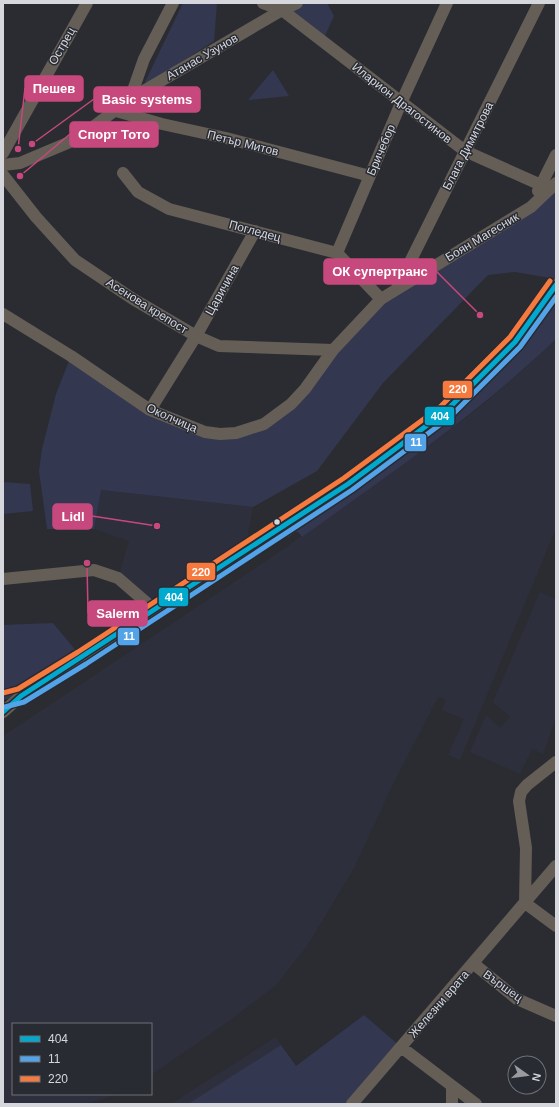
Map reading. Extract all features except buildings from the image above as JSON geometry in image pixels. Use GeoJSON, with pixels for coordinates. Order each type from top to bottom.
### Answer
{"type":"FeatureCollection","features":[{"type":"Feature","properties":{"kind":"street","name":"Острец"},"geometry":{"type":"LineString","coordinates":[[3,153],[87,3]]}},
{"type":"Feature","properties":{"kind":"street"},"geometry":{"type":"LineString","coordinates":[[130,99],[144,59],[173,3]]}},
{"type":"Feature","properties":{"kind":"street","name":"Иларион Драгостинов"},"geometry":{"type":"LineString","coordinates":[[263,3],[282,10],[465,151],[549,186]]}},
{"type":"Feature","properties":{"kind":"street","name":"Атанас Узунов"},"geometry":{"type":"LineString","coordinates":[[3,165],[20,163],[77,139],[130,99],[282,10],[297,3]]}},
{"type":"Feature","properties":{"kind":"street","name":"Бричебор"},"geometry":{"type":"LineString","coordinates":[[337,253],[401,103],[447,3]]}},
{"type":"Feature","properties":{"kind":"street","name":"Блага Димитрова"},"geometry":{"type":"LineString","coordinates":[[397,289],[540,3]]}},
{"type":"Feature","properties":{"kind":"street","name":"Петър Митов"},"geometry":{"type":"LineString","coordinates":[[116,111],[370,176]]}},
{"type":"Feature","properties":{"kind":"street","name":"Боян Магесник"},"geometry":{"type":"LineString","coordinates":[[333,350],[381,299],[531,207],[549,186],[556,155]]}},
{"type":"Feature","properties":{"kind":"street","name":"Погледец"},"geometry":{"type":"LineString","coordinates":[[123,173],[138,192],[169,209],[337,253]]}},
{"type":"Feature","properties":{"kind":"street","name":"Асенова крепост"},"geometry":{"type":"LineString","coordinates":[[3,175],[36,216],[75,260],[133,299],[196,336],[219,346],[333,350]]}},
{"type":"Feature","properties":{"kind":"street","name":"Царичина"},"geometry":{"type":"LineString","coordinates":[[150,410],[196,336],[255,231]]}},
{"type":"Feature","properties":{"kind":"street"},"geometry":{"type":"LineString","coordinates":[[337,253],[381,299]]}},
{"type":"Feature","properties":{"kind":"street"},"geometry":{"type":"LineString","coordinates":[[3,712],[21,696],[348,484],[445,412],[515,342],[556,285]]}},
{"type":"Feature","properties":{"kind":"street","name":"Околчица"},"geometry":{"type":"LineString","coordinates":[[3,314],[71,356],[150,410],[205,432],[220,434],[250,429],[264,424],[299,396],[333,350]]}},
{"type":"Feature","properties":{"kind":"street"},"geometry":{"type":"LineString","coordinates":[[3,579],[94,570],[118,578],[155,610]]}},
{"type":"Feature","properties":{"kind":"street"},"geometry":{"type":"LineString","coordinates":[[3,700],[21,696]]}},
{"type":"Feature","properties":{"kind":"street"},"geometry":{"type":"LineString","coordinates":[[556,762],[526,785],[521,792],[520,801],[526,848],[525,903],[556,926]]}},
{"type":"Feature","properties":{"kind":"street","name":"Железни врата"},"geometry":{"type":"LineString","coordinates":[[352,1104],[474,964],[556,866]]}},
{"type":"Feature","properties":{"kind":"street","name":"Вършец"},"geometry":{"type":"LineString","coordinates":[[474,964],[518,999],[556,1016]]}},
{"type":"Feature","properties":{"kind":"street"},"geometry":{"type":"LineString","coordinates":[[401,1047],[476,1104]]}},
{"type":"Feature","properties":{"kind":"street"},"geometry":{"type":"LineString","coordinates":[[452,1086],[452,1104]]}},
{"type":"Feature","properties":{"kind":"shaded area"},"geometry":{"type":"Polygon","coordinates":[[[183,3],[217,3],[214,41],[149,83],[145,82],[183,3]]]}},
{"type":"Feature","properties":{"kind":"shaded area"},"geometry":{"type":"Polygon","coordinates":[[[306,3],[327,3],[334,16],[324,38],[289,11],[306,3]]]}},
{"type":"Feature","properties":{"kind":"shaded area"},"geometry":{"type":"Polygon","coordinates":[[[273,70],[289,96],[248,100],[273,70]]]}},
{"type":"Feature","properties":{"kind":"shaded area"},"geometry":{"type":"Polygon","coordinates":[[[556,183],[556,279],[515,272],[488,275],[383,383],[317,471],[253,507],[101,490],[94,529],[47,529],[39,471],[42,449],[56,394],[71,356],[135,399],[220,434],[278,414],[381,299],[556,183]]]}},
{"type":"Feature","properties":{"kind":"shaded area"},"geometry":{"type":"Polygon","coordinates":[[[556,305],[556,339],[496,393],[433,442],[302,537],[298,532],[295,532],[288,538],[284,534],[422,440],[463,405],[507,359],[543,316],[556,305]]]}},
{"type":"Feature","properties":{"kind":"shaded area"},"geometry":{"type":"Polygon","coordinates":[[[556,339],[556,528],[460,760],[448,755],[464,719],[442,710],[446,700],[438,697],[394,782],[354,868],[307,946],[276,985],[229,1021],[152,1074],[152,1023],[12,1023],[12,1095],[113,1095],[100,1100],[81,1104],[3,1104],[3,736],[275,555],[425,449],[481,406],[522,371],[556,339]]]}},
{"type":"Feature","properties":{"kind":"shaded area"},"geometry":{"type":"Polygon","coordinates":[[[3,482],[30,484],[33,511],[3,514],[3,482]]]}},
{"type":"Feature","properties":{"kind":"shaded area"},"geometry":{"type":"Polygon","coordinates":[[[100,490],[253,507],[248,534],[242,545],[150,601],[119,575],[129,541],[94,529],[100,490]]]}},
{"type":"Feature","properties":{"kind":"shaded area"},"geometry":{"type":"Polygon","coordinates":[[[540,592],[556,599],[556,717],[543,754],[532,749],[520,774],[470,752],[486,715],[500,728],[510,717],[493,702],[540,592]]]}},
{"type":"Feature","properties":{"kind":"shaded area"},"geometry":{"type":"Polygon","coordinates":[[[53,623],[82,658],[21,696],[3,700],[3,625],[53,623]]]}},
{"type":"Feature","properties":{"kind":"shaded area"},"geometry":{"type":"Polygon","coordinates":[[[364,1015],[401,1047],[352,1104],[188,1104],[281,1045],[296,1066],[364,1015]]]}},
{"type":"Feature","properties":{"kind":"shaded area"},"geometry":{"type":"Polygon","coordinates":[[[276,1037],[281,1045],[211,1091],[188,1104],[171,1104],[276,1037]]]}},
{"type":"Feature","properties":{"kind":"transit line","name":"220"},"geometry":{"type":"LineString","coordinates":[[3,693],[18,689],[78,652],[344,478],[440,407],[510,337],[550,281]]}},
{"type":"Feature","properties":{"kind":"transit line","name":"404"},"geometry":{"type":"LineString","coordinates":[[3,712],[21,696],[348,484],[445,412],[515,342],[556,285]]}},
{"type":"Feature","properties":{"kind":"transit line","name":"11"},"geometry":{"type":"LineString","coordinates":[[5,707],[24,702],[86,664],[352,490],[449,418],[520,347],[556,297]]}},
{"type":"Feature","properties":{"kind":"place","name":"Basic systems"},"geometry":{"type":"Point","coordinates":[32,144]}},
{"type":"Feature","properties":{"kind":"place","name":"Пешев"},"geometry":{"type":"Point","coordinates":[18,149]}},
{"type":"Feature","properties":{"kind":"place","name":"Спорт Тото"},"geometry":{"type":"Point","coordinates":[20,176]}},
{"type":"Feature","properties":{"kind":"place","name":"ОК супертранс"},"geometry":{"type":"Point","coordinates":[480,315]}},
{"type":"Feature","properties":{"kind":"place","name":"Lidl"},"geometry":{"type":"Point","coordinates":[157,526]}},
{"type":"Feature","properties":{"kind":"place","name":"Salerm"},"geometry":{"type":"Point","coordinates":[87,563]}}]}
